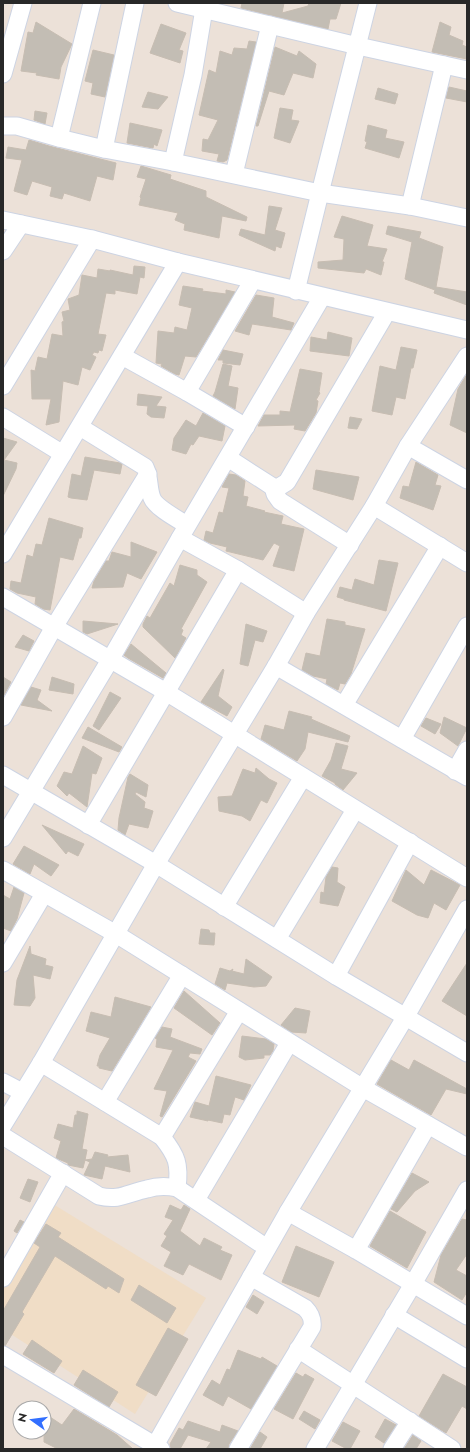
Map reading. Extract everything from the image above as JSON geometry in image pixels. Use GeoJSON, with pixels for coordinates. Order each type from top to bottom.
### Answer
{"type":"FeatureCollection","features":[{"type":"Feature","properties":{"kind":"street"},"geometry":{"type":"LineString","coordinates":[[3,74],[23,3]]}},
{"type":"Feature","properties":{"kind":"street"},"geometry":{"type":"LineString","coordinates":[[59,138],[92,3]]}},
{"type":"Feature","properties":{"kind":"street"},"geometry":{"type":"LineString","coordinates":[[104,149],[135,3]]}},
{"type":"Feature","properties":{"kind":"street"},"geometry":{"type":"LineString","coordinates":[[178,3],[204,9],[223,8],[270,25],[467,70]]}},
{"type":"Feature","properties":{"kind":"street"},"geometry":{"type":"LineString","coordinates":[[296,291],[368,3]]}},
{"type":"Feature","properties":{"kind":"street"},"geometry":{"type":"LineString","coordinates":[[173,162],[192,75],[204,9]]}},
{"type":"Feature","properties":{"kind":"street"},"geometry":{"type":"LineString","coordinates":[[234,174],[270,25]]}},
{"type":"Feature","properties":{"kind":"street"},"geometry":{"type":"LineString","coordinates":[[410,206],[444,65]]}},
{"type":"Feature","properties":{"kind":"street"},"geometry":{"type":"LineString","coordinates":[[3,126],[17,126],[104,149],[234,174],[320,193],[410,206],[467,218]]}},
{"type":"Feature","properties":{"kind":"street"},"geometry":{"type":"LineString","coordinates":[[3,220],[92,239],[296,291],[467,330]]}},
{"type":"Feature","properties":{"kind":"street"},"geometry":{"type":"LineString","coordinates":[[3,251],[21,224]]}},
{"type":"Feature","properties":{"kind":"street"},"geometry":{"type":"LineString","coordinates":[[5,377],[92,239]]}},
{"type":"Feature","properties":{"kind":"street"},"geometry":{"type":"LineString","coordinates":[[3,554],[178,262]]}},
{"type":"Feature","properties":{"kind":"street"},"geometry":{"type":"LineString","coordinates":[[187,392],[253,280]]}},
{"type":"Feature","properties":{"kind":"street"},"geometry":{"type":"LineString","coordinates":[[3,838],[110,660],[183,532],[322,297]]}},
{"type":"Feature","properties":{"kind":"street"},"geometry":{"type":"LineString","coordinates":[[228,458],[273,487],[279,487],[287,482],[387,312]]}},
{"type":"Feature","properties":{"kind":"street"},"geometry":{"type":"LineString","coordinates":[[122,356],[246,427]]}},
{"type":"Feature","properties":{"kind":"street"},"geometry":{"type":"LineString","coordinates":[[3,1125],[41,1063],[156,864],[276,666],[306,613],[374,506],[408,446],[467,356]]}},
{"type":"Feature","properties":{"kind":"street"},"geometry":{"type":"LineString","coordinates":[[3,417],[64,454]]}},
{"type":"Feature","properties":{"kind":"street"},"geometry":{"type":"LineString","coordinates":[[80,427],[145,467],[148,474],[150,490],[154,503],[183,532],[238,570],[306,613]]}},
{"type":"Feature","properties":{"kind":"street"},"geometry":{"type":"LineString","coordinates":[[408,446],[467,480]]}},
{"type":"Feature","properties":{"kind":"street"},"geometry":{"type":"LineString","coordinates":[[3,717],[54,627],[148,474]]}},
{"type":"Feature","properties":{"kind":"street"},"geometry":{"type":"LineString","coordinates":[[273,487],[275,494],[280,501],[350,545]]}},
{"type":"Feature","properties":{"kind":"street"},"geometry":{"type":"LineString","coordinates":[[374,506],[467,563]]}},
{"type":"Feature","properties":{"kind":"street"},"geometry":{"type":"LineString","coordinates":[[344,705],[440,546]]}},
{"type":"Feature","properties":{"kind":"street"},"geometry":{"type":"LineString","coordinates":[[88,825],[238,570]]}},
{"type":"Feature","properties":{"kind":"street"},"geometry":{"type":"LineString","coordinates":[[3,597],[166,692],[467,878]]}},
{"type":"Feature","properties":{"kind":"street"},"geometry":{"type":"LineString","coordinates":[[402,739],[467,626]]}},
{"type":"Feature","properties":{"kind":"street"},"geometry":{"type":"LineString","coordinates":[[276,666],[461,774],[467,750]]}},
{"type":"Feature","properties":{"kind":"street"},"geometry":{"type":"LineString","coordinates":[[3,775],[156,864],[336,976],[467,1053]]}},
{"type":"Feature","properties":{"kind":"street"},"geometry":{"type":"LineString","coordinates":[[224,907],[302,777]]}},
{"type":"Feature","properties":{"kind":"street"},"geometry":{"type":"LineString","coordinates":[[277,939],[355,810]]}},
{"type":"Feature","properties":{"kind":"street"},"geometry":{"type":"LineString","coordinates":[[336,976],[410,842]]}},
{"type":"Feature","properties":{"kind":"street"},"geometry":{"type":"LineString","coordinates":[[3,870],[116,934],[238,1012],[363,1088],[467,1146]]}},
{"type":"Feature","properties":{"kind":"street"},"geometry":{"type":"LineString","coordinates":[[3,963],[44,894]]}},
{"type":"Feature","properties":{"kind":"street"},"geometry":{"type":"LineString","coordinates":[[3,1355],[157,1448],[288,1212],[363,1088],[467,910]]}},
{"type":"Feature","properties":{"kind":"street"},"geometry":{"type":"LineString","coordinates":[[106,1102],[182,975]]}},
{"type":"Feature","properties":{"kind":"street"},"geometry":{"type":"LineString","coordinates":[[162,1136],[238,1012]]}},
{"type":"Feature","properties":{"kind":"street"},"geometry":{"type":"LineString","coordinates":[[196,1200],[289,1043]]}},
{"type":"Feature","properties":{"kind":"street"},"geometry":{"type":"LineString","coordinates":[[41,1063],[162,1136],[172,1149],[178,1162],[178,1188]]}},
{"type":"Feature","properties":{"kind":"street"},"geometry":{"type":"LineString","coordinates":[[3,1082],[22,1092]]}},
{"type":"Feature","properties":{"kind":"street"},"geometry":{"type":"LineString","coordinates":[[356,1250],[428,1125]]}},
{"type":"Feature","properties":{"kind":"street"},"geometry":{"type":"LineString","coordinates":[[3,1136],[98,1196],[108,1198],[126,1196],[146,1189],[166,1186],[178,1188],[268,1248]]}},
{"type":"Feature","properties":{"kind":"street"},"geometry":{"type":"LineString","coordinates":[[3,1278],[63,1173]]}},
{"type":"Feature","properties":{"kind":"street"},"geometry":{"type":"LineString","coordinates":[[315,1449],[467,1190]]}},
{"type":"Feature","properties":{"kind":"street"},"geometry":{"type":"LineString","coordinates":[[288,1212],[356,1250],[467,1316]]}},
{"type":"Feature","properties":{"kind":"street"},"geometry":{"type":"LineString","coordinates":[[238,1449],[312,1327],[312,1318],[310,1313],[305,1308],[252,1277]]}},
{"type":"Feature","properties":{"kind":"street"},"geometry":{"type":"LineString","coordinates":[[394,1315],[467,1359]]}},
{"type":"Feature","properties":{"kind":"street"},"geometry":{"type":"LineString","coordinates":[[298,1349],[452,1449]]}},
{"type":"Feature","properties":{"kind":"street"},"geometry":{"type":"LineString","coordinates":[[392,1449],[410,1421]]}},
{"type":"Feature","properties":{"kind":"shaded area"},"geometry":{"type":"Polygon","coordinates":[[[48,1201],[206,1298],[135,1414],[3,1329],[3,1283],[48,1201]]]}},
{"type":"Feature","properties":{"kind":"building"},"geometry":{"type":"Polygon","coordinates":[[[242,3],[284,3],[282,13],[308,6],[309,3],[341,3],[336,19],[330,19],[328,29],[241,8],[242,3]]]}},
{"type":"Feature","properties":{"kind":"building"},"geometry":{"type":"Polygon","coordinates":[[[36,22],[72,44],[61,67],[59,79],[36,75],[37,73],[21,71],[28,32],[33,33],[36,22]]]}},
{"type":"Feature","properties":{"kind":"building"},"geometry":{"type":"Polygon","coordinates":[[[440,22],[451,27],[449,35],[463,41],[462,45],[467,47],[467,59],[432,52],[440,22]]]}},
{"type":"Feature","properties":{"kind":"building"},"geometry":{"type":"Polygon","coordinates":[[[161,24],[186,33],[179,50],[183,51],[180,63],[150,53],[161,24]]]}},
{"type":"Feature","properties":{"kind":"building"},"geometry":{"type":"Polygon","coordinates":[[[249,41],[256,42],[227,160],[223,162],[217,161],[219,154],[202,151],[203,139],[208,140],[218,120],[199,115],[209,70],[216,73],[220,51],[232,55],[234,48],[247,49],[249,41]]]}},
{"type":"Feature","properties":{"kind":"building"},"geometry":{"type":"Polygon","coordinates":[[[275,47],[297,56],[299,51],[316,64],[313,78],[293,73],[284,95],[269,91],[258,126],[256,126],[275,47]]]}},
{"type":"Feature","properties":{"kind":"building"},"geometry":{"type":"Polygon","coordinates":[[[93,50],[114,55],[105,97],[91,94],[93,83],[85,81],[93,50]]]}},
{"type":"Feature","properties":{"kind":"building"},"geometry":{"type":"Polygon","coordinates":[[[449,87],[467,91],[467,102],[446,98],[449,87]]]}},
{"type":"Feature","properties":{"kind":"building"},"geometry":{"type":"Polygon","coordinates":[[[378,88],[398,94],[395,104],[375,99],[378,88]]]}},
{"type":"Feature","properties":{"kind":"building"},"geometry":{"type":"Polygon","coordinates":[[[148,92],[168,97],[158,109],[142,107],[148,92]]]}},
{"type":"Feature","properties":{"kind":"building"},"geometry":{"type":"Polygon","coordinates":[[[280,108],[293,110],[291,120],[299,121],[290,143],[274,138],[280,108]]]}},
{"type":"Feature","properties":{"kind":"building"},"geometry":{"type":"Polygon","coordinates":[[[35,111],[47,113],[45,124],[34,120],[35,111]]]}},
{"type":"Feature","properties":{"kind":"building"},"geometry":{"type":"Polygon","coordinates":[[[130,123],[162,130],[157,146],[154,144],[153,148],[127,143],[130,123]]]}},
{"type":"Feature","properties":{"kind":"building"},"geometry":{"type":"Polygon","coordinates":[[[368,125],[387,130],[385,138],[404,142],[399,158],[365,148],[367,142],[365,141],[368,125]]]}},
{"type":"Feature","properties":{"kind":"building"},"geometry":{"type":"Polygon","coordinates":[[[29,140],[116,163],[113,180],[97,176],[90,201],[64,193],[62,199],[50,196],[52,187],[32,181],[27,195],[14,191],[22,160],[6,158],[8,147],[26,150],[29,140]]]}},
{"type":"Feature","properties":{"kind":"building"},"geometry":{"type":"Polygon","coordinates":[[[141,166],[171,175],[170,179],[206,191],[206,197],[247,217],[246,221],[222,216],[219,238],[184,230],[185,224],[175,220],[178,213],[139,205],[146,179],[137,177],[141,166]]]}},
{"type":"Feature","properties":{"kind":"building"},"geometry":{"type":"Polygon","coordinates":[[[269,206],[282,208],[275,230],[285,233],[281,248],[276,246],[275,251],[239,235],[241,229],[265,235],[269,206]]]}},
{"type":"Feature","properties":{"kind":"building"},"geometry":{"type":"Polygon","coordinates":[[[342,216],[373,225],[367,246],[387,249],[382,262],[384,262],[381,275],[366,269],[364,273],[318,268],[318,262],[343,260],[344,239],[334,237],[342,216]]]}},
{"type":"Feature","properties":{"kind":"building"},"geometry":{"type":"Polygon","coordinates":[[[388,226],[421,232],[419,238],[443,247],[436,287],[467,292],[467,305],[434,293],[435,290],[405,279],[412,242],[386,234],[388,226]]]}},
{"type":"Feature","properties":{"kind":"building"},"geometry":{"type":"Polygon","coordinates":[[[134,266],[145,267],[144,278],[140,277],[137,294],[115,290],[115,294],[106,293],[98,334],[106,335],[102,351],[99,350],[98,353],[94,352],[92,355],[96,357],[90,370],[82,367],[78,385],[63,381],[59,422],[46,425],[51,399],[32,399],[31,370],[35,371],[38,357],[47,359],[52,334],[63,336],[62,322],[64,321],[62,312],[70,310],[68,299],[79,295],[82,275],[97,278],[98,269],[133,275],[134,266]]]}},
{"type":"Feature","properties":{"kind":"building"},"geometry":{"type":"Polygon","coordinates":[[[183,286],[203,289],[202,291],[226,294],[226,290],[235,292],[196,357],[185,356],[179,375],[161,366],[162,364],[156,363],[158,331],[174,333],[175,327],[187,330],[192,308],[179,305],[183,286]]]}},
{"type":"Feature","properties":{"kind":"building"},"geometry":{"type":"Polygon","coordinates":[[[256,295],[274,298],[272,317],[294,323],[291,330],[252,324],[249,335],[235,331],[256,295]]]}},
{"type":"Feature","properties":{"kind":"building"},"geometry":{"type":"Polygon","coordinates":[[[328,332],[352,338],[349,356],[310,351],[311,337],[327,340],[328,332]]]}},
{"type":"Feature","properties":{"kind":"building"},"geometry":{"type":"Polygon","coordinates":[[[401,347],[417,350],[413,368],[411,368],[405,399],[396,397],[392,415],[372,411],[380,366],[396,370],[401,347]]]}},
{"type":"Feature","properties":{"kind":"building"},"geometry":{"type":"Polygon","coordinates":[[[223,350],[243,354],[240,365],[223,363],[223,360],[218,360],[223,350]]]}},
{"type":"Feature","properties":{"kind":"building"},"geometry":{"type":"Polygon","coordinates":[[[223,364],[232,366],[228,386],[238,388],[235,409],[213,396],[223,364]]]}},
{"type":"Feature","properties":{"kind":"building"},"geometry":{"type":"Polygon","coordinates":[[[300,369],[322,373],[320,393],[316,400],[318,401],[316,413],[305,431],[294,429],[295,425],[258,426],[264,415],[280,415],[280,411],[290,412],[300,369]]]}},
{"type":"Feature","properties":{"kind":"building"},"geometry":{"type":"Polygon","coordinates":[[[467,374],[467,433],[450,425],[458,389],[467,374]]]}},
{"type":"Feature","properties":{"kind":"building"},"geometry":{"type":"Polygon","coordinates":[[[138,394],[162,397],[156,406],[166,407],[164,418],[151,417],[147,414],[148,406],[137,405],[138,394]]]}},
{"type":"Feature","properties":{"kind":"building"},"geometry":{"type":"Polygon","coordinates":[[[203,413],[225,426],[222,441],[199,436],[193,445],[191,444],[186,454],[172,450],[174,438],[186,420],[196,426],[203,413]]]}},
{"type":"Feature","properties":{"kind":"building"},"geometry":{"type":"Polygon","coordinates":[[[350,417],[362,419],[357,429],[348,428],[350,417]]]}},
{"type":"Feature","properties":{"kind":"building"},"geometry":{"type":"Polygon","coordinates":[[[3,438],[17,442],[4,460],[17,463],[16,469],[3,496],[3,438]]]}},
{"type":"Feature","properties":{"kind":"building"},"geometry":{"type":"Polygon","coordinates":[[[85,457],[120,463],[122,464],[120,474],[94,470],[87,500],[68,497],[72,474],[81,476],[85,457]]]}},
{"type":"Feature","properties":{"kind":"building"},"geometry":{"type":"Polygon","coordinates":[[[416,462],[438,475],[435,485],[441,486],[433,510],[400,498],[403,486],[409,487],[416,462]]]}},
{"type":"Feature","properties":{"kind":"building"},"geometry":{"type":"Polygon","coordinates":[[[316,470],[359,477],[353,500],[313,489],[316,470]]]}},
{"type":"Feature","properties":{"kind":"building"},"geometry":{"type":"Polygon","coordinates":[[[229,474],[236,475],[245,481],[243,496],[248,497],[246,506],[283,516],[281,524],[304,529],[294,571],[273,566],[280,546],[274,543],[263,560],[226,551],[227,547],[204,540],[206,531],[213,533],[219,512],[223,513],[229,488],[222,487],[229,474]]]}},
{"type":"Feature","properties":{"kind":"building"},"geometry":{"type":"Polygon","coordinates":[[[49,518],[83,528],[73,560],[60,557],[50,610],[43,609],[35,604],[36,597],[17,593],[10,589],[11,581],[21,583],[27,555],[33,557],[36,544],[42,545],[49,518]]]}},
{"type":"Feature","properties":{"kind":"building"},"geometry":{"type":"Polygon","coordinates":[[[131,542],[157,552],[141,579],[127,573],[123,587],[92,588],[94,581],[106,561],[109,561],[112,552],[131,557],[131,542]]]}},
{"type":"Feature","properties":{"kind":"building"},"geometry":{"type":"Polygon","coordinates":[[[379,560],[398,563],[386,611],[337,597],[340,587],[352,590],[355,579],[374,585],[379,560]]]}},
{"type":"Feature","properties":{"kind":"building"},"geometry":{"type":"Polygon","coordinates":[[[180,565],[197,570],[197,575],[207,582],[181,629],[183,630],[181,635],[186,638],[175,658],[143,627],[143,624],[147,616],[150,618],[170,583],[174,586],[180,565]]]}},
{"type":"Feature","properties":{"kind":"building"},"geometry":{"type":"Polygon","coordinates":[[[327,619],[345,622],[345,625],[365,629],[351,674],[345,684],[340,683],[338,690],[326,684],[327,679],[313,676],[302,670],[306,653],[320,656],[327,619]]]}},
{"type":"Feature","properties":{"kind":"building"},"geometry":{"type":"Polygon","coordinates":[[[83,621],[118,624],[87,634],[83,632],[83,621]]]}},
{"type":"Feature","properties":{"kind":"building"},"geometry":{"type":"Polygon","coordinates":[[[246,624],[267,631],[263,642],[255,640],[248,666],[240,664],[246,624]]]}},
{"type":"Feature","properties":{"kind":"building"},"geometry":{"type":"Polygon","coordinates":[[[23,635],[34,641],[29,651],[15,647],[23,635]]]}},
{"type":"Feature","properties":{"kind":"building"},"geometry":{"type":"Polygon","coordinates":[[[131,644],[166,673],[163,678],[124,655],[131,644]]]}},
{"type":"Feature","properties":{"kind":"building"},"geometry":{"type":"Polygon","coordinates":[[[223,669],[218,696],[232,707],[227,716],[201,702],[223,669]]]}},
{"type":"Feature","properties":{"kind":"building"},"geometry":{"type":"Polygon","coordinates":[[[3,677],[11,682],[4,695],[3,695],[3,677]]]}},
{"type":"Feature","properties":{"kind":"building"},"geometry":{"type":"Polygon","coordinates":[[[52,677],[74,684],[73,694],[49,690],[52,677]]]}},
{"type":"Feature","properties":{"kind":"building"},"geometry":{"type":"Polygon","coordinates":[[[31,687],[41,690],[37,700],[52,711],[21,705],[31,687]]]}},
{"type":"Feature","properties":{"kind":"building"},"geometry":{"type":"Polygon","coordinates":[[[110,692],[121,698],[99,730],[93,726],[110,692]]]}},
{"type":"Feature","properties":{"kind":"building"},"geometry":{"type":"Polygon","coordinates":[[[289,711],[312,717],[311,719],[350,736],[348,742],[308,732],[305,749],[297,761],[261,739],[265,725],[284,730],[289,711]]]}},
{"type":"Feature","properties":{"kind":"building"},"geometry":{"type":"Polygon","coordinates":[[[444,717],[467,728],[458,746],[440,733],[444,717]]]}},
{"type":"Feature","properties":{"kind":"building"},"geometry":{"type":"Polygon","coordinates":[[[426,718],[441,724],[435,734],[421,726],[426,718]]]}},
{"type":"Feature","properties":{"kind":"building"},"geometry":{"type":"Polygon","coordinates":[[[88,727],[122,747],[119,752],[82,738],[88,727]]]}},
{"type":"Feature","properties":{"kind":"building"},"geometry":{"type":"Polygon","coordinates":[[[336,743],[348,746],[341,769],[357,773],[343,790],[335,783],[322,776],[331,760],[336,743]]]}},
{"type":"Feature","properties":{"kind":"building"},"geometry":{"type":"Polygon","coordinates":[[[83,746],[102,758],[96,774],[92,773],[87,807],[69,793],[67,796],[57,786],[64,772],[72,774],[83,746]]]}},
{"type":"Feature","properties":{"kind":"building"},"geometry":{"type":"Polygon","coordinates":[[[256,768],[269,779],[277,783],[267,803],[261,800],[250,821],[242,816],[219,811],[218,797],[232,796],[243,769],[255,773],[256,768]]]}},
{"type":"Feature","properties":{"kind":"building"},"geometry":{"type":"Polygon","coordinates":[[[130,774],[148,785],[146,797],[136,792],[135,794],[145,802],[144,808],[153,811],[148,828],[129,824],[125,835],[118,830],[119,818],[128,777],[130,774]]]}},
{"type":"Feature","properties":{"kind":"building"},"geometry":{"type":"Polygon","coordinates":[[[42,825],[84,844],[78,856],[68,851],[66,854],[42,825]]]}},
{"type":"Feature","properties":{"kind":"building"},"geometry":{"type":"Polygon","coordinates":[[[24,846],[59,865],[51,876],[34,864],[30,874],[13,864],[24,846]]]}},
{"type":"Feature","properties":{"kind":"building"},"geometry":{"type":"Polygon","coordinates":[[[332,867],[338,868],[337,882],[345,887],[338,906],[320,903],[321,892],[324,893],[326,877],[332,867]]]}},
{"type":"Feature","properties":{"kind":"building"},"geometry":{"type":"Polygon","coordinates":[[[406,870],[424,885],[431,870],[460,885],[446,910],[434,903],[428,918],[417,915],[392,901],[406,870]]]}},
{"type":"Feature","properties":{"kind":"building"},"geometry":{"type":"Polygon","coordinates":[[[14,887],[24,893],[17,919],[11,931],[3,928],[3,895],[10,899],[14,887]]]}},
{"type":"Feature","properties":{"kind":"building"},"geometry":{"type":"Polygon","coordinates":[[[201,929],[209,930],[210,933],[215,933],[214,945],[199,944],[201,929]]]}},
{"type":"Feature","properties":{"kind":"building"},"geometry":{"type":"Polygon","coordinates":[[[30,946],[31,954],[46,959],[45,965],[53,967],[50,979],[33,975],[35,998],[30,1006],[14,1005],[17,980],[30,946]]]}},
{"type":"Feature","properties":{"kind":"building"},"geometry":{"type":"Polygon","coordinates":[[[246,959],[272,977],[266,986],[254,987],[227,983],[225,990],[215,984],[220,968],[230,971],[233,969],[232,971],[244,974],[246,959]]]}},
{"type":"Feature","properties":{"kind":"building"},"geometry":{"type":"Polygon","coordinates":[[[467,963],[467,1016],[442,1001],[467,963]]]}},
{"type":"Feature","properties":{"kind":"building"},"geometry":{"type":"Polygon","coordinates":[[[184,991],[220,1023],[212,1035],[174,1008],[184,991]]]}},
{"type":"Feature","properties":{"kind":"building"},"geometry":{"type":"Polygon","coordinates":[[[115,997],[151,1007],[112,1071],[99,1068],[99,1066],[97,1066],[100,1055],[110,1038],[86,1031],[91,1012],[111,1017],[115,997]]]}},
{"type":"Feature","properties":{"kind":"building"},"geometry":{"type":"Polygon","coordinates":[[[295,1008],[310,1011],[306,1033],[291,1032],[281,1025],[295,1008]]]}},
{"type":"Feature","properties":{"kind":"building"},"geometry":{"type":"Polygon","coordinates":[[[162,1027],[172,1029],[170,1037],[202,1049],[200,1054],[190,1053],[188,1057],[196,1061],[162,1117],[160,1116],[167,1091],[154,1089],[173,1050],[156,1047],[157,1039],[155,1038],[162,1027]]]}},
{"type":"Feature","properties":{"kind":"building"},"geometry":{"type":"Polygon","coordinates":[[[242,1036],[266,1039],[274,1044],[273,1051],[270,1055],[264,1055],[264,1058],[245,1060],[239,1057],[242,1036]]]}},
{"type":"Feature","properties":{"kind":"building"},"geometry":{"type":"Polygon","coordinates":[[[391,1060],[409,1070],[414,1060],[467,1089],[467,1094],[446,1089],[431,1115],[377,1084],[391,1060]]]}},
{"type":"Feature","properties":{"kind":"building"},"geometry":{"type":"Polygon","coordinates":[[[216,1076],[251,1085],[244,1100],[235,1097],[230,1115],[224,1114],[222,1123],[190,1117],[195,1102],[209,1106],[216,1076]]]}},
{"type":"Feature","properties":{"kind":"building"},"geometry":{"type":"Polygon","coordinates":[[[77,1111],[88,1114],[82,1149],[87,1150],[83,1168],[68,1165],[68,1163],[56,1158],[61,1141],[54,1138],[58,1124],[73,1128],[77,1111]]]}},
{"type":"Feature","properties":{"kind":"building"},"geometry":{"type":"Polygon","coordinates":[[[95,1152],[108,1155],[107,1157],[128,1155],[130,1172],[105,1166],[102,1179],[84,1175],[90,1162],[85,1160],[92,1159],[95,1152]]]}},
{"type":"Feature","properties":{"kind":"building"},"geometry":{"type":"Polygon","coordinates":[[[412,1173],[429,1182],[415,1191],[397,1212],[391,1209],[412,1173]]]}},
{"type":"Feature","properties":{"kind":"building"},"geometry":{"type":"Polygon","coordinates":[[[28,1179],[38,1182],[30,1202],[20,1198],[28,1179]]]}},
{"type":"Feature","properties":{"kind":"building"},"geometry":{"type":"Polygon","coordinates":[[[170,1205],[181,1210],[184,1205],[190,1209],[180,1231],[200,1246],[204,1238],[222,1247],[220,1250],[232,1255],[221,1280],[189,1264],[183,1275],[164,1266],[171,1252],[161,1246],[167,1236],[164,1234],[173,1220],[165,1217],[170,1205]]]}},
{"type":"Feature","properties":{"kind":"building"},"geometry":{"type":"Polygon","coordinates":[[[390,1211],[426,1232],[407,1268],[370,1246],[390,1211]]]}},
{"type":"Feature","properties":{"kind":"building"},"geometry":{"type":"Polygon","coordinates":[[[462,1219],[467,1220],[467,1254],[456,1270],[467,1276],[467,1292],[462,1300],[434,1282],[441,1255],[462,1219]]]}},
{"type":"Feature","properties":{"kind":"building"},"geometry":{"type":"Polygon","coordinates":[[[20,1220],[24,1222],[17,1233],[14,1231],[20,1220]]]}},
{"type":"Feature","properties":{"kind":"building"},"geometry":{"type":"Polygon","coordinates":[[[46,1224],[61,1233],[58,1237],[124,1279],[119,1293],[108,1286],[106,1289],[55,1256],[22,1312],[24,1314],[5,1346],[3,1345],[3,1311],[40,1247],[34,1243],[46,1224]]]}},
{"type":"Feature","properties":{"kind":"building"},"geometry":{"type":"Polygon","coordinates":[[[296,1246],[334,1262],[319,1297],[282,1282],[296,1246]]]}},
{"type":"Feature","properties":{"kind":"building"},"geometry":{"type":"Polygon","coordinates":[[[139,1285],[176,1308],[167,1323],[131,1300],[139,1285]]]}},
{"type":"Feature","properties":{"kind":"building"},"geometry":{"type":"Polygon","coordinates":[[[253,1295],[264,1302],[257,1314],[246,1307],[253,1295]]]}},
{"type":"Feature","properties":{"kind":"building"},"geometry":{"type":"Polygon","coordinates":[[[168,1328],[188,1339],[156,1396],[136,1385],[168,1328]]]}},
{"type":"Feature","properties":{"kind":"building"},"geometry":{"type":"Polygon","coordinates":[[[32,1340],[62,1361],[54,1373],[23,1354],[32,1340]]]}},
{"type":"Feature","properties":{"kind":"building"},"geometry":{"type":"Polygon","coordinates":[[[238,1350],[261,1359],[262,1357],[277,1366],[251,1409],[228,1396],[223,1406],[203,1395],[212,1380],[220,1385],[227,1369],[230,1370],[238,1350]]]}},
{"type":"Feature","properties":{"kind":"building"},"geometry":{"type":"Polygon","coordinates":[[[83,1370],[118,1392],[109,1407],[74,1385],[83,1370]]]}},
{"type":"Feature","properties":{"kind":"building"},"geometry":{"type":"Polygon","coordinates":[[[296,1373],[303,1377],[305,1374],[314,1379],[293,1419],[274,1409],[296,1373]]]}},
{"type":"Feature","properties":{"kind":"building"},"geometry":{"type":"Polygon","coordinates":[[[443,1374],[467,1387],[467,1409],[462,1406],[446,1433],[419,1416],[443,1374]]]}},
{"type":"Feature","properties":{"kind":"building"},"geometry":{"type":"Polygon","coordinates":[[[74,1409],[117,1435],[133,1449],[58,1449],[44,1442],[44,1440],[52,1440],[52,1418],[62,1425],[74,1409]]]}},
{"type":"Feature","properties":{"kind":"building"},"geometry":{"type":"Polygon","coordinates":[[[304,1411],[320,1420],[315,1429],[299,1419],[304,1411]]]}},
{"type":"Feature","properties":{"kind":"building"},"geometry":{"type":"Polygon","coordinates":[[[385,1419],[396,1425],[384,1443],[375,1437],[385,1419]]]}},
{"type":"Feature","properties":{"kind":"building"},"geometry":{"type":"Polygon","coordinates":[[[188,1421],[220,1432],[222,1425],[238,1431],[229,1444],[228,1449],[206,1449],[211,1442],[188,1435],[180,1449],[171,1449],[170,1444],[179,1428],[183,1430],[188,1421]]]}},
{"type":"Feature","properties":{"kind":"building"},"geometry":{"type":"Polygon","coordinates":[[[343,1422],[360,1431],[350,1449],[347,1449],[332,1441],[343,1422]]]}},
{"type":"Feature","properties":{"kind":"building"},"geometry":{"type":"Polygon","coordinates":[[[260,1432],[267,1437],[260,1449],[250,1449],[260,1432]]]}},
{"type":"Feature","properties":{"kind":"building"},"geometry":{"type":"Polygon","coordinates":[[[413,1435],[421,1441],[416,1449],[404,1449],[413,1435]]]}}]}
